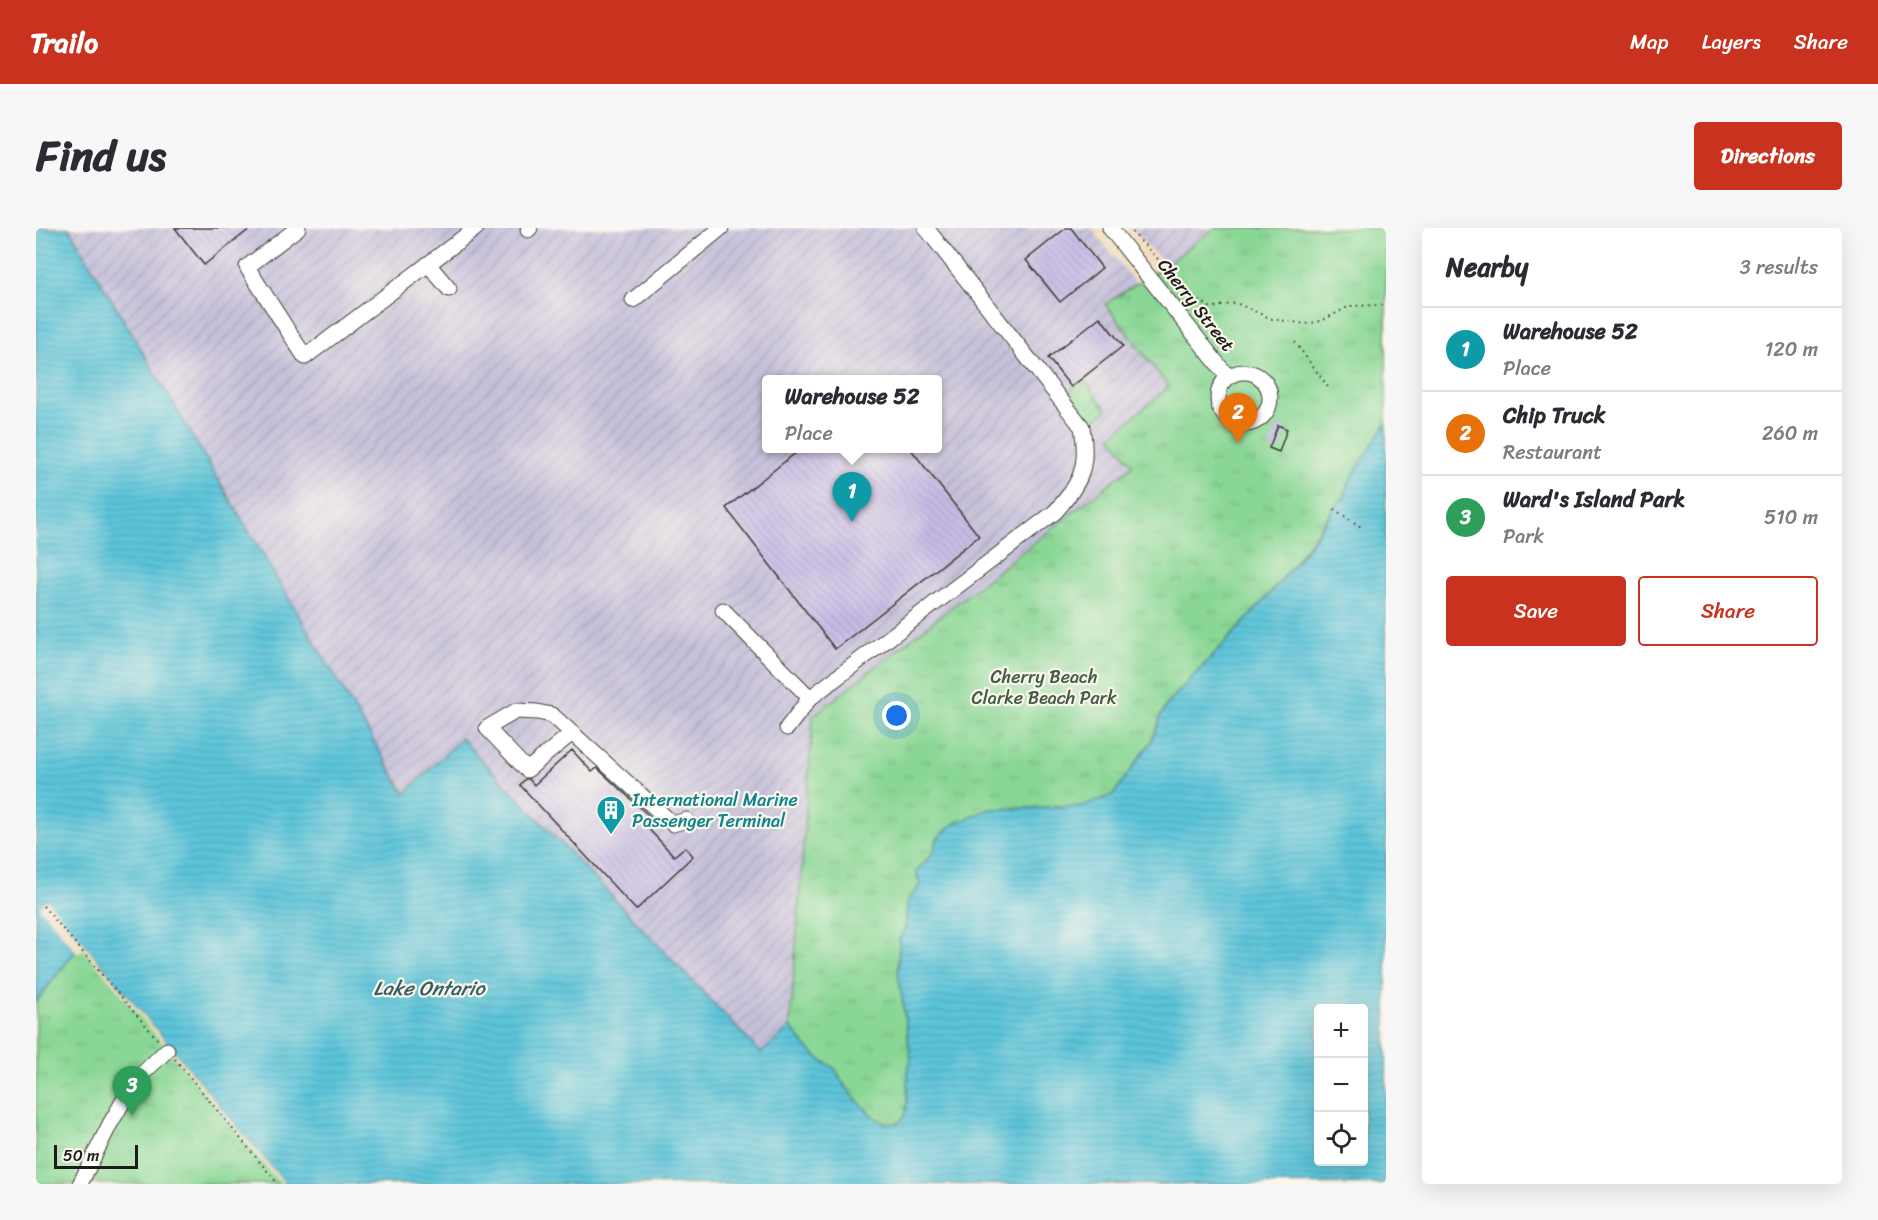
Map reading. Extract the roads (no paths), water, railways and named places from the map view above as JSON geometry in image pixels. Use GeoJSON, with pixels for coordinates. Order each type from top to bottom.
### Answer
{"type":"FeatureCollection","features":[{"type":"Feature","properties":{"kind":"street"},"geometry":{"type":"LineString","coordinates":[[298,228],[247,267],[305,357],[476,228]]}},
{"type":"Feature","properties":{"kind":"street"},"geometry":{"type":"LineString","coordinates":[[633,300],[721,228]]}},
{"type":"Feature","properties":{"kind":"street"},"geometry":{"type":"LineString","coordinates":[[787,728],[810,698],[1054,512],[1073,492],[1084,469],[1085,445],[1082,427],[926,228]]}},
{"type":"Feature","properties":{"kind":"street","name":"Cherry Street"},"geometry":{"type":"LineString","coordinates":[[1110,228],[1228,377]]}},
{"type":"Feature","properties":{"kind":"street"},"geometry":{"type":"LineString","coordinates":[[428,264],[449,289]]}},
{"type":"Feature","properties":{"kind":"street"},"geometry":{"type":"LineString","coordinates":[[723,610],[810,698]]}},
{"type":"Feature","properties":{"kind":"street"},"geometry":{"type":"LineString","coordinates":[[572,732],[527,770],[487,728],[516,711],[537,712],[552,716],[572,732],[673,824],[686,820]]}},
{"type":"Feature","properties":{"kind":"street"},"geometry":{"type":"LineString","coordinates":[[80,1184],[135,1081],[167,1050]]}},
{"type":"Feature","properties":{"kind":"water","name":"Lake Ontario"},"geometry":{"type":"Polygon","coordinates":[[[36,228],[69,228],[405,794],[461,738],[761,1053],[790,1027],[817,1057],[837,1071],[843,1083],[862,1106],[888,1124],[896,1123],[903,1118],[905,1113],[911,1059],[898,971],[899,940],[906,926],[907,902],[920,885],[916,872],[933,853],[937,839],[952,825],[990,809],[1082,806],[1113,795],[1151,742],[1167,704],[1280,582],[1320,530],[1338,502],[1344,498],[1349,482],[1386,423],[1386,1184],[285,1184],[84,944],[76,950],[36,1002],[36,228]]]}},
{"type":"Feature","properties":{"kind":"place","name":"Chip Truck"},"geometry":{"type":"Point","coordinates":[1238,443]}},
{"type":"Feature","properties":{"kind":"place","name":"Warehouse 52"},"geometry":{"type":"Point","coordinates":[852,522]}},
{"type":"Feature","properties":{"kind":"place","name":"International Marine Passenger Terminal"},"geometry":{"type":"Point","coordinates":[611,836]}},
{"type":"Feature","properties":{"kind":"place","name":"Ward's Island Park"},"geometry":{"type":"Point","coordinates":[132,1116]}},
{"type":"Feature","properties":{"kind":"park label","name":"Cherry Beach Clarke Beach Park"},"geometry":{"type":"Point","coordinates":[1044,687]}}]}
